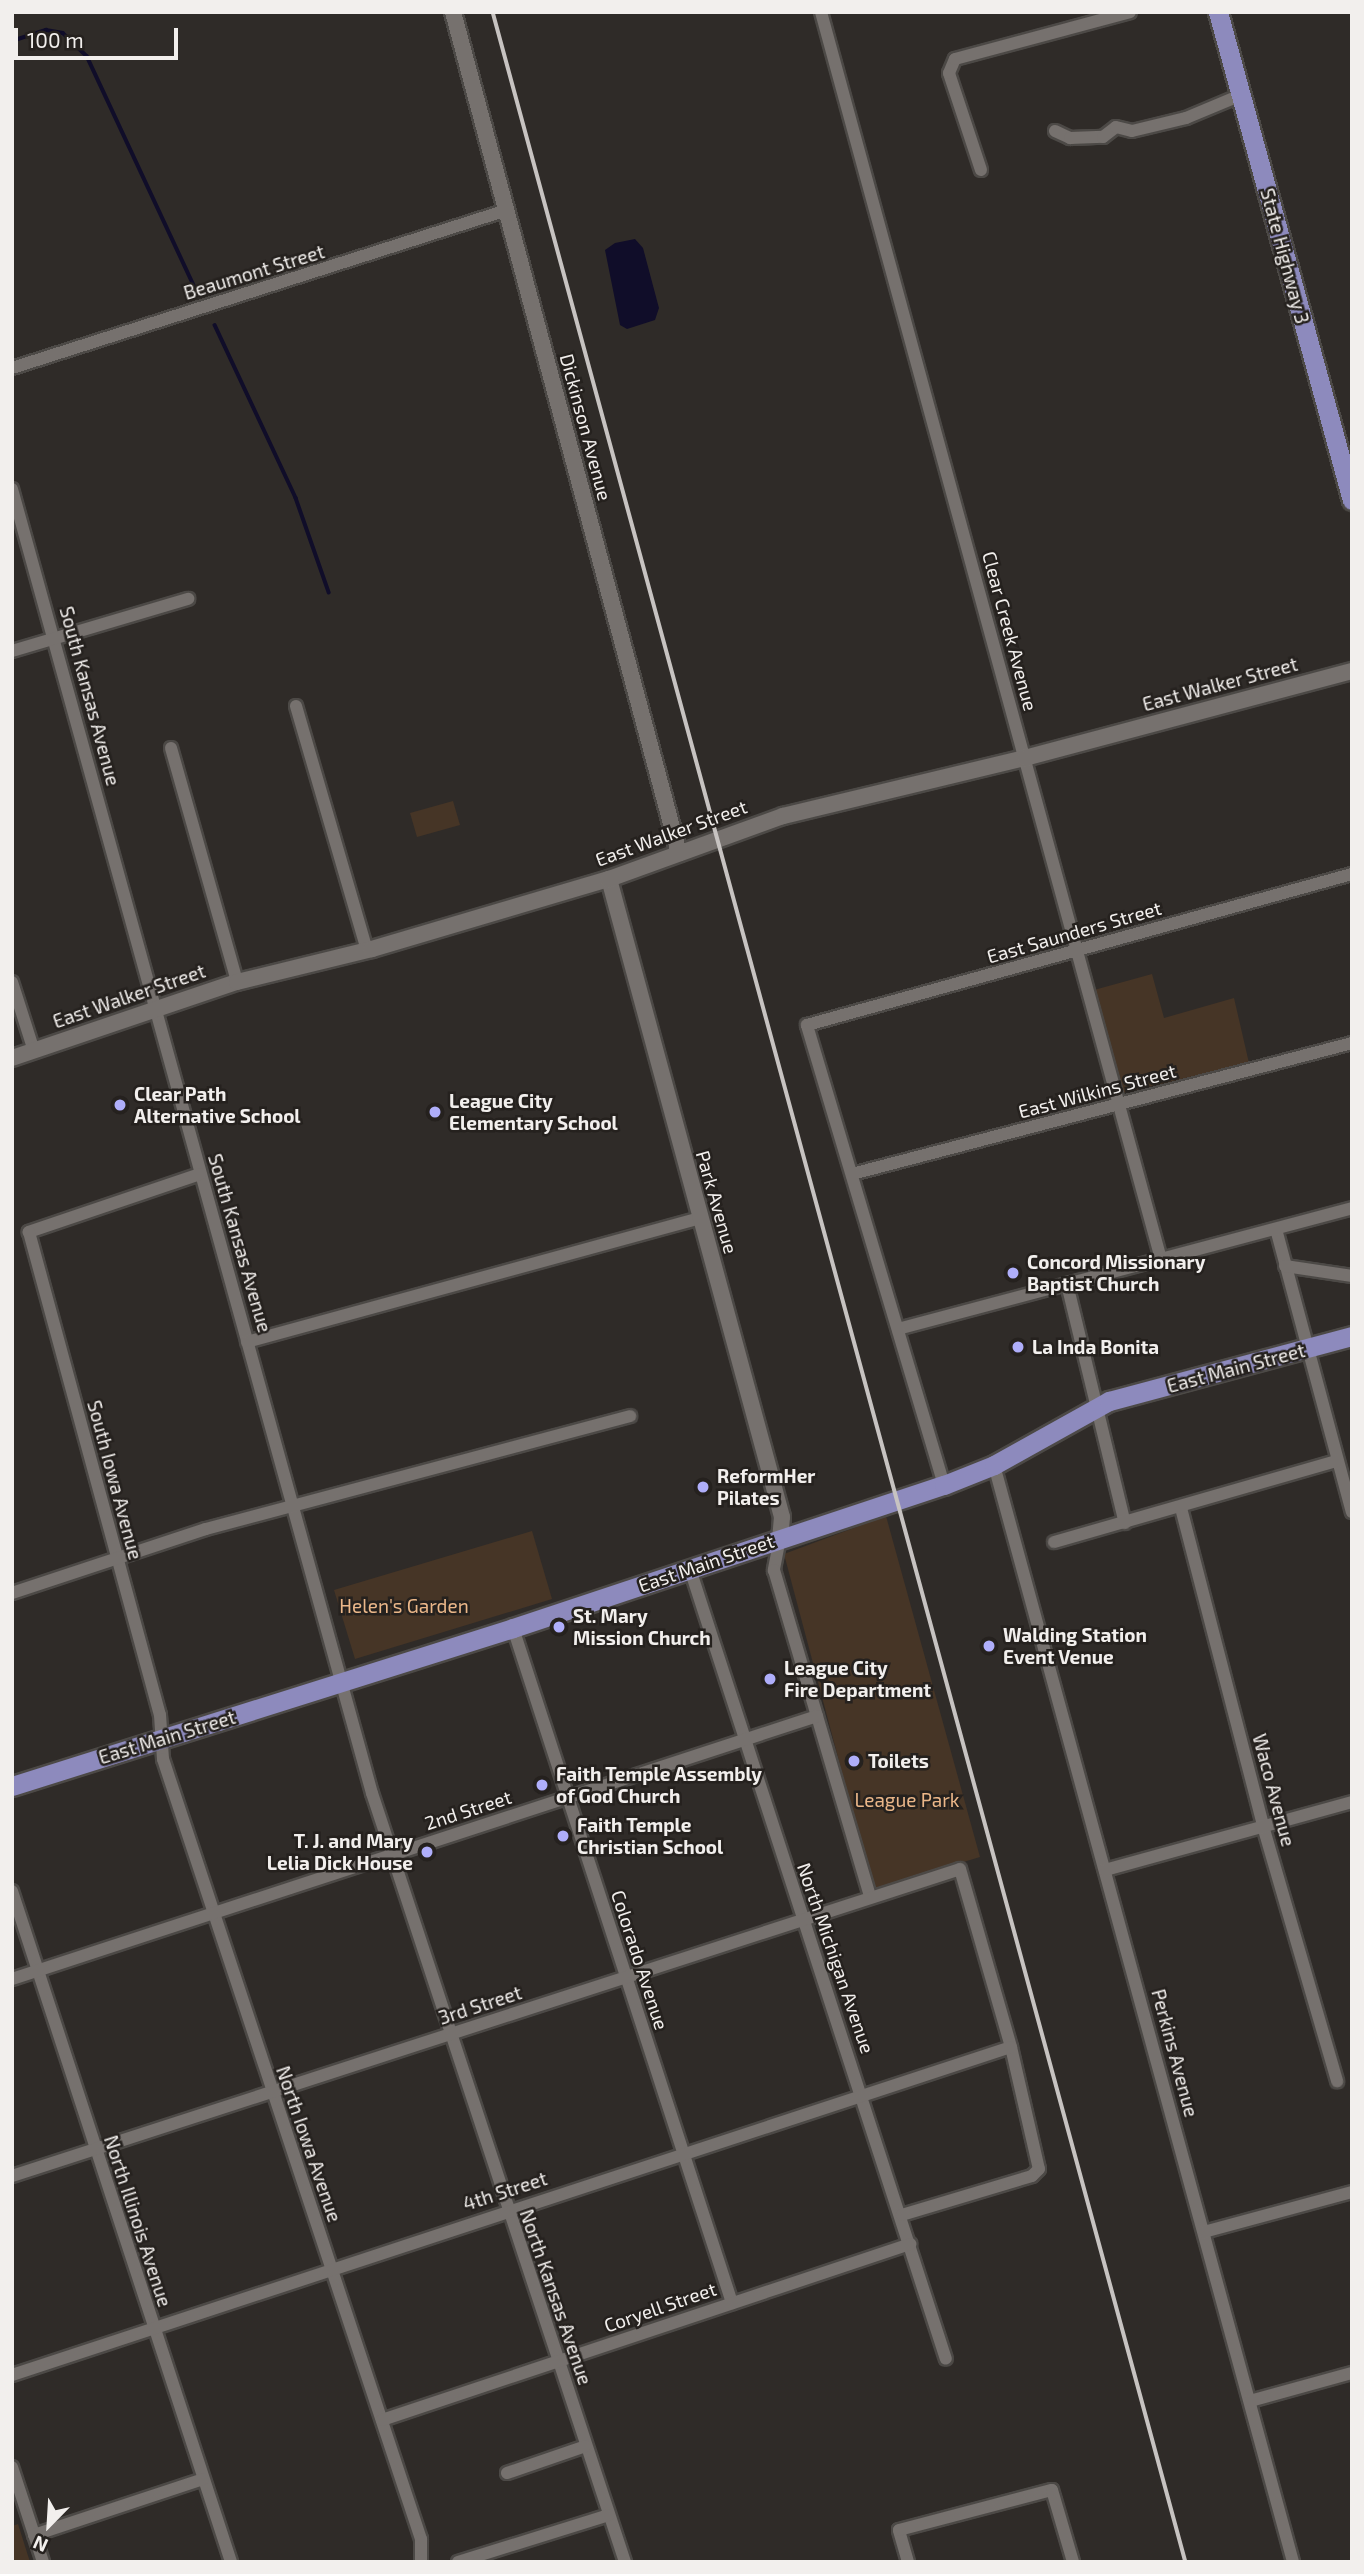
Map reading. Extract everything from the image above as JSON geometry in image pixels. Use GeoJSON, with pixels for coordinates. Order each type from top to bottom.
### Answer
{"type":"FeatureCollection","features":[{"type":"Feature","properties":{"kind":"main road","name":"State Highway 3"},"geometry":{"type":"LineString","coordinates":[[1218,12],[1352,500]]}},
{"type":"Feature","properties":{"kind":"main road","name":"East Main Street"},"geometry":{"type":"LineString","coordinates":[[12,1786],[513,1628],[944,1485],[994,1465],[1094,1407],[1352,1336]]}},
{"type":"Feature","properties":{"kind":"street","name":"Dickinson Avenue"},"geometry":{"type":"LineString","coordinates":[[453,12],[679,853]]}},
{"type":"Feature","properties":{"kind":"street","name":"Clear Creek Avenue"},"geometry":{"type":"LineString","coordinates":[[821,12],[1161,1259]]}},
{"type":"Feature","properties":{"kind":"street"},"geometry":{"type":"LineString","coordinates":[[981,170],[949,73],[955,59],[1130,12]]}},
{"type":"Feature","properties":{"kind":"street"},"geometry":{"type":"LineString","coordinates":[[1055,131],[1084,140],[1103,137],[1116,127],[1132,131],[1186,118],[1241,95]]}},
{"type":"Feature","properties":{"kind":"street","name":"Beaumont Street"},"geometry":{"type":"LineString","coordinates":[[12,368],[507,210]]}},
{"type":"Feature","properties":{"kind":"street","name":"South Kansas Avenue"},"geometry":{"type":"LineString","coordinates":[[12,489],[340,1683]]}},
{"type":"Feature","properties":{"kind":"street"},"geometry":{"type":"LineString","coordinates":[[12,651],[188,599]]}},
{"type":"Feature","properties":{"kind":"street","name":"East Walker Street"},"geometry":{"type":"LineString","coordinates":[[12,1058],[156,1007],[237,982],[367,950],[609,879],[783,816],[1025,758],[1352,671]]}},
{"type":"Feature","properties":{"kind":"street"},"geometry":{"type":"LineString","coordinates":[[296,706],[367,950]]}},
{"type":"Feature","properties":{"kind":"street"},"geometry":{"type":"LineString","coordinates":[[171,748],[237,982]]}},
{"type":"Feature","properties":{"kind":"street","name":"East Saunders Street"},"geometry":{"type":"LineString","coordinates":[[852,1174],[807,1025],[1352,874]]}},
{"type":"Feature","properties":{"kind":"street","name":"Park Avenue"},"geometry":{"type":"LineString","coordinates":[[609,879],[782,1517],[780,1538]]}},
{"type":"Feature","properties":{"kind":"street"},"geometry":{"type":"LineString","coordinates":[[12,982],[34,1051]]}},
{"type":"Feature","properties":{"kind":"street","name":"East Wilkins Street"},"geometry":{"type":"LineString","coordinates":[[852,1174],[1118,1107],[1352,1043]]}},
{"type":"Feature","properties":{"kind":"street","name":"South Iowa Avenue"},"geometry":{"type":"LineString","coordinates":[[162,1738],[160,1715],[29,1231],[200,1174]]}},
{"type":"Feature","properties":{"kind":"street"},"geometry":{"type":"LineString","coordinates":[[852,1174],[944,1485]]}},
{"type":"Feature","properties":{"kind":"street"},"geometry":{"type":"LineString","coordinates":[[898,1329],[1352,1208]]}},
{"type":"Feature","properties":{"kind":"street"},"geometry":{"type":"LineString","coordinates":[[247,1342],[701,1217]]}},
{"type":"Feature","properties":{"kind":"street"},"geometry":{"type":"LineString","coordinates":[[1276,1229],[1352,1512]]}},
{"type":"Feature","properties":{"kind":"street"},"geometry":{"type":"LineString","coordinates":[[1285,1266],[1352,1276]]}},
{"type":"Feature","properties":{"kind":"street"},"geometry":{"type":"LineString","coordinates":[[1067,1284],[1094,1407],[1125,1523]]}},
{"type":"Feature","properties":{"kind":"street"},"geometry":{"type":"LineString","coordinates":[[12,1593],[206,1529],[293,1508],[630,1416]]}},
{"type":"Feature","properties":{"kind":"street"},"geometry":{"type":"LineString","coordinates":[[1054,1542],[1181,1508],[1337,1461]]}},
{"type":"Feature","properties":{"kind":"street","name":"Perkins Avenue"},"geometry":{"type":"LineString","coordinates":[[994,1465],[1021,1555],[1293,2562]]}},
{"type":"Feature","properties":{"kind":"street","name":"Waco Avenue"},"geometry":{"type":"LineString","coordinates":[[1181,1508],[1263,1826],[1336,2081]]}},
{"type":"Feature","properties":{"kind":"street"},"geometry":{"type":"LineString","coordinates":[[780,1538],[774,1570],[870,1897]]}},
{"type":"Feature","properties":{"kind":"street","name":"North Michigan Avenue"},"geometry":{"type":"LineString","coordinates":[[690,1569],[743,1740],[902,2215],[946,2359]]}},
{"type":"Feature","properties":{"kind":"street","name":"Colorado Avenue"},"geometry":{"type":"LineString","coordinates":[[513,1628],[732,2304]]}},
{"type":"Feature","properties":{"kind":"street","name":"North Kansas Avenue"},"geometry":{"type":"LineString","coordinates":[[340,1683],[506,2211],[625,2562]]}},
{"type":"Feature","properties":{"kind":"street","name":"2nd Street"},"geometry":{"type":"LineString","coordinates":[[12,1979],[817,1716]]}},
{"type":"Feature","properties":{"kind":"street","name":"North Iowa Avenue"},"geometry":{"type":"LineString","coordinates":[[162,1738],[163,1759],[271,2093],[421,2539],[421,2562]]}},
{"type":"Feature","properties":{"kind":"street"},"geometry":{"type":"LineString","coordinates":[[1105,1870],[1352,1802]]}},
{"type":"Feature","properties":{"kind":"street","name":"3rd Street"},"geometry":{"type":"LineString","coordinates":[[12,2176],[960,1869],[1011,2047]]}},
{"type":"Feature","properties":{"kind":"street","name":"North Illinois Avenue"},"geometry":{"type":"LineString","coordinates":[[12,1891],[231,2562]]}},
{"type":"Feature","properties":{"kind":"street"},"geometry":{"type":"LineString","coordinates":[[902,2215],[1032,2176],[1040,2169],[1011,2047]]}},
{"type":"Feature","properties":{"kind":"street","name":"4th Street"},"geometry":{"type":"LineString","coordinates":[[12,2375],[861,2094],[1011,2047]]}},
{"type":"Feature","properties":{"kind":"street"},"geometry":{"type":"LineString","coordinates":[[1204,2232],[1352,2192]]}},
{"type":"Feature","properties":{"kind":"street","name":"Coryell Street"},"geometry":{"type":"LineString","coordinates":[[382,2420],[911,2244]]}},
{"type":"Feature","properties":{"kind":"street"},"geometry":{"type":"LineString","coordinates":[[1250,2402],[1352,2374]]}},
{"type":"Feature","properties":{"kind":"street"},"geometry":{"type":"LineString","coordinates":[[507,2473],[586,2446]]}},
{"type":"Feature","properties":{"kind":"street"},"geometry":{"type":"LineString","coordinates":[[12,2467],[18,2505],[34,2535],[43,2562]]}},
{"type":"Feature","properties":{"kind":"street"},"geometry":{"type":"LineString","coordinates":[[34,2535],[203,2479]]}},
{"type":"Feature","properties":{"kind":"street"},"geometry":{"type":"LineString","coordinates":[[908,2562],[900,2530],[1052,2490],[1073,2562]]}},
{"type":"Feature","properties":{"kind":"street"},"geometry":{"type":"LineString","coordinates":[[458,2562],[609,2515]]}},
{"type":"Feature","properties":{"kind":"green space"},"geometry":{"type":"Polygon","coordinates":[[[453,801],[460,825],[417,837],[410,813],[453,801]]]}},
{"type":"Feature","properties":{"kind":"green space"},"geometry":{"type":"Polygon","coordinates":[[[1152,974],[1164,1018],[1234,998],[1249,1063],[1122,1093],[1094,990],[1152,974]]]}},
{"type":"Feature","properties":{"kind":"green space","name":"League Park"},"geometry":{"type":"Polygon","coordinates":[[[886,1516],[980,1857],[873,1889],[784,1554],[886,1516]]]}},
{"type":"Feature","properties":{"kind":"green space","name":"Helen's Garden"},"geometry":{"type":"Polygon","coordinates":[[[532,1531],[552,1599],[355,1659],[334,1590],[532,1531]]]}},
{"type":"Feature","properties":{"kind":"green space"},"geometry":{"type":"Polygon","coordinates":[[[18,2524],[30,2562],[12,2562],[12,2526],[18,2524]]]}},
{"type":"Feature","properties":{"kind":"shaded area"},"geometry":{"type":"Polygon","coordinates":[[[635,239],[643,248],[659,308],[655,320],[627,329],[620,325],[605,250],[615,243],[635,239]]]}},
{"type":"Feature","properties":{"kind":"waterway"},"geometry":{"type":"LineString","coordinates":[[12,41],[46,30],[63,33],[87,56],[198,294]]}},
{"type":"Feature","properties":{"kind":"waterway"},"geometry":{"type":"LineString","coordinates":[[215,325],[296,498],[329,592]]}},
{"type":"Feature","properties":{"kind":"railway"},"geometry":{"type":"LineString","coordinates":[[493,12],[1186,2562]]}},
{"type":"Feature","properties":{"kind":"place","name":"Clear Path Alternative School"},"geometry":{"type":"Point","coordinates":[120,1105]}},
{"type":"Feature","properties":{"kind":"place","name":"League City Elementary School"},"geometry":{"type":"Point","coordinates":[435,1112]}},
{"type":"Feature","properties":{"kind":"place","name":"Concord Missionary Baptist Church"},"geometry":{"type":"Point","coordinates":[1013,1273]}},
{"type":"Feature","properties":{"kind":"place","name":"La Inda Bonita"},"geometry":{"type":"Point","coordinates":[1018,1347]}},
{"type":"Feature","properties":{"kind":"place","name":"ReformHer Pilates"},"geometry":{"type":"Point","coordinates":[703,1487]}},
{"type":"Feature","properties":{"kind":"place","name":"St. Mary Mission Church"},"geometry":{"type":"Point","coordinates":[559,1627]}},
{"type":"Feature","properties":{"kind":"place","name":"Walding Station Event Venue"},"geometry":{"type":"Point","coordinates":[989,1646]}},
{"type":"Feature","properties":{"kind":"place","name":"League City Fire Department"},"geometry":{"type":"Point","coordinates":[770,1679]}},
{"type":"Feature","properties":{"kind":"place","name":"Toilets"},"geometry":{"type":"Point","coordinates":[854,1761]}},
{"type":"Feature","properties":{"kind":"place","name":"Faith Temple Assembly of God Church"},"geometry":{"type":"Point","coordinates":[542,1785]}},
{"type":"Feature","properties":{"kind":"place","name":"Faith Temple Christian School"},"geometry":{"type":"Point","coordinates":[563,1836]}},
{"type":"Feature","properties":{"kind":"place","name":"T. J. and Mary Lelia Dick House"},"geometry":{"type":"Point","coordinates":[427,1852]}}]}
